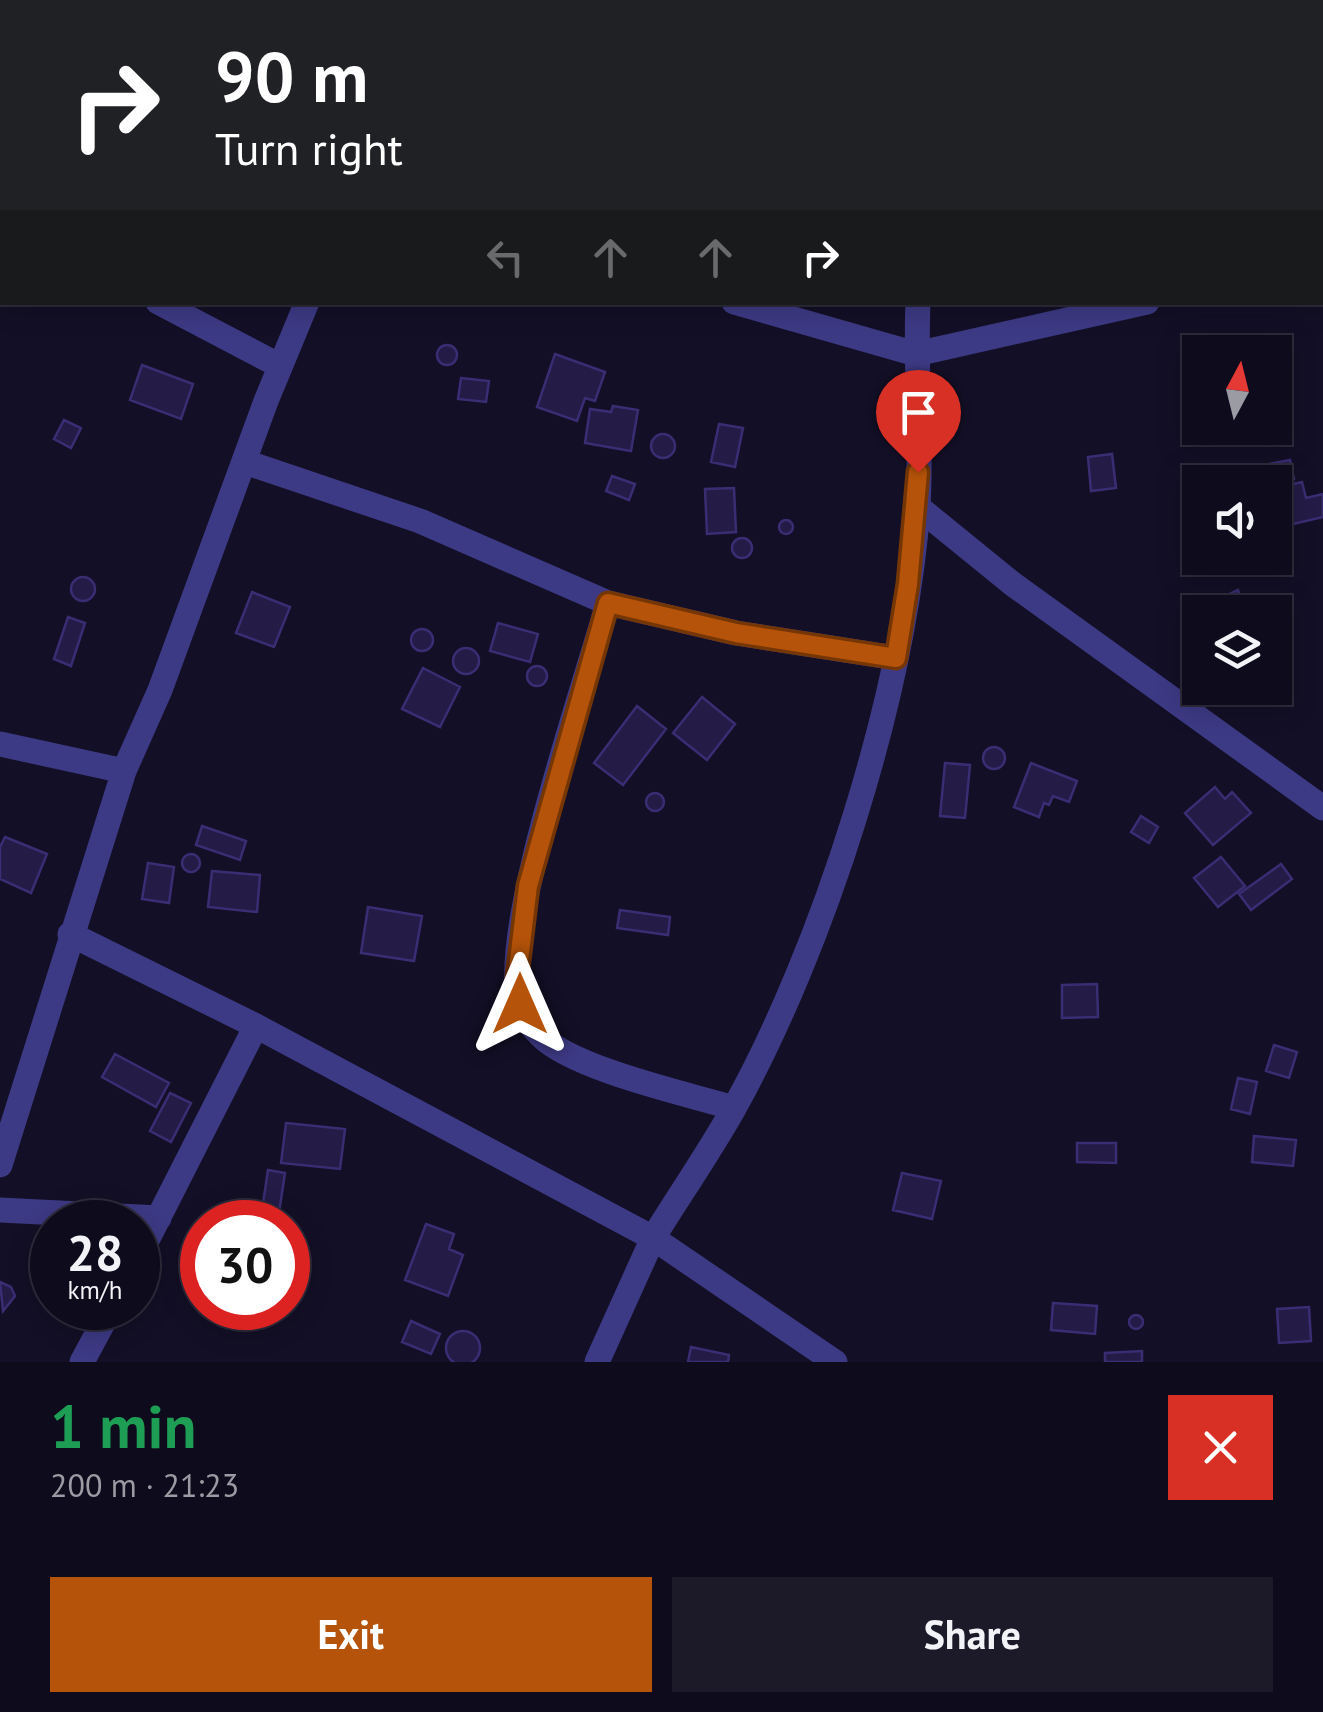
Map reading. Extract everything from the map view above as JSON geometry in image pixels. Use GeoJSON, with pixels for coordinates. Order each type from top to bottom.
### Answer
{"type":"FeatureCollection","features":[{"type":"Feature","properties":{"kind":"street"},"geometry":{"type":"LineString","coordinates":[[164,305],[280,366]]}},
{"type":"Feature","properties":{"kind":"street"},"geometry":{"type":"LineString","coordinates":[[0,1165],[124,771],[160,690],[280,366],[307,305]]}},
{"type":"Feature","properties":{"kind":"street"},"geometry":{"type":"LineString","coordinates":[[744,305],[916,354],[1135,305]]}},
{"type":"Feature","properties":{"kind":"street"},"geometry":{"type":"LineString","coordinates":[[597,1362],[652,1238],[734,1108],[822,908],[871,757],[896,658],[918,507],[918,305]]}},
{"type":"Feature","properties":{"kind":"street"},"geometry":{"type":"LineString","coordinates":[[245,462],[420,521],[608,603],[736,633],[896,658]]}},
{"type":"Feature","properties":{"kind":"street"},"geometry":{"type":"LineString","coordinates":[[918,507],[1014,585],[1323,808]]}},
{"type":"Feature","properties":{"kind":"street"},"geometry":{"type":"LineString","coordinates":[[608,603],[528,886],[517,977],[520,1004],[545,1040],[621,1074],[734,1108]]}},
{"type":"Feature","properties":{"kind":"street"},"geometry":{"type":"LineString","coordinates":[[0,744],[124,771]]}},
{"type":"Feature","properties":{"kind":"street"},"geometry":{"type":"LineString","coordinates":[[70,934],[256,1026],[652,1238],[835,1362]]}},
{"type":"Feature","properties":{"kind":"street"},"geometry":{"type":"LineString","coordinates":[[160,1216],[256,1026]]}},
{"type":"Feature","properties":{"kind":"street"},"geometry":{"type":"LineString","coordinates":[[0,1210],[30,1212]]}},
{"type":"Feature","properties":{"kind":"street"},"geometry":{"type":"LineString","coordinates":[[82,1362],[99,1330]]}},
{"type":"Feature","properties":{"kind":"building"},"geometry":{"type":"Polygon","coordinates":[[[447,345],[457,355],[447,365],[437,355],[447,345]]]}},
{"type":"Feature","properties":{"kind":"building"},"geometry":{"type":"Polygon","coordinates":[[[555,354],[605,372],[595,401],[585,398],[577,421],[537,407],[555,354]]]}},
{"type":"Feature","properties":{"kind":"building"},"geometry":{"type":"Polygon","coordinates":[[[142,365],[193,384],[181,419],[130,400],[142,365]]]}},
{"type":"Feature","properties":{"kind":"building"},"geometry":{"type":"Polygon","coordinates":[[[461,378],[489,381],[486,402],[458,399],[461,378]]]}},
{"type":"Feature","properties":{"kind":"building"},"geometry":{"type":"Polygon","coordinates":[[[613,406],[638,410],[631,451],[585,443],[590,409],[611,412],[613,406]]]}},
{"type":"Feature","properties":{"kind":"building"},"geometry":{"type":"Polygon","coordinates":[[[64,420],[81,428],[71,448],[54,439],[64,420]]]}},
{"type":"Feature","properties":{"kind":"building"},"geometry":{"type":"Polygon","coordinates":[[[719,424],[743,428],[735,467],[711,462],[719,424]]]}},
{"type":"Feature","properties":{"kind":"building"},"geometry":{"type":"Polygon","coordinates":[[[663,434],[675,446],[663,458],[651,446],[663,434]]]}},
{"type":"Feature","properties":{"kind":"building"},"geometry":{"type":"Polygon","coordinates":[[[1112,454],[1116,488],[1091,491],[1088,457],[1112,454]]]}},
{"type":"Feature","properties":{"kind":"building"},"geometry":{"type":"Polygon","coordinates":[[[1290,460],[1291,465],[1264,465],[1290,460]]]}},
{"type":"Feature","properties":{"kind":"building"},"geometry":{"type":"Polygon","coordinates":[[[612,476],[635,484],[629,500],[606,491],[612,476]]]}},
{"type":"Feature","properties":{"kind":"building"},"geometry":{"type":"Polygon","coordinates":[[[1302,482],[1306,498],[1323,494],[1323,517],[1292,524],[1292,484],[1302,482]]]}},
{"type":"Feature","properties":{"kind":"building"},"geometry":{"type":"Polygon","coordinates":[[[734,488],[736,532],[707,534],[705,489],[734,488]]]}},
{"type":"Feature","properties":{"kind":"building"},"geometry":{"type":"Polygon","coordinates":[[[786,520],[793,527],[786,534],[779,527],[786,520]]]}},
{"type":"Feature","properties":{"kind":"building"},"geometry":{"type":"Polygon","coordinates":[[[742,538],[752,548],[742,558],[732,548],[742,538]]]}},
{"type":"Feature","properties":{"kind":"building"},"geometry":{"type":"Polygon","coordinates":[[[83,577],[95,589],[83,601],[71,589],[83,577]]]}},
{"type":"Feature","properties":{"kind":"building"},"geometry":{"type":"Polygon","coordinates":[[[252,592],[290,607],[274,647],[236,633],[252,592]]]}},
{"type":"Feature","properties":{"kind":"building"},"geometry":{"type":"Polygon","coordinates":[[[68,617],[85,623],[71,666],[54,659],[68,617]]]}},
{"type":"Feature","properties":{"kind":"building"},"geometry":{"type":"Polygon","coordinates":[[[498,623],[538,634],[530,662],[490,651],[498,623]]]}},
{"type":"Feature","properties":{"kind":"building"},"geometry":{"type":"Polygon","coordinates":[[[422,629],[430,632],[430,648],[422,651],[414,648],[411,640],[414,632],[422,629]]]}},
{"type":"Feature","properties":{"kind":"building"},"geometry":{"type":"Polygon","coordinates":[[[466,648],[475,652],[479,661],[475,670],[466,674],[457,670],[453,661],[457,652],[466,648]]]}},
{"type":"Feature","properties":{"kind":"building"},"geometry":{"type":"Polygon","coordinates":[[[533,666],[541,666],[547,676],[541,686],[533,686],[527,680],[527,672],[533,666]]]}},
{"type":"Feature","properties":{"kind":"building"},"geometry":{"type":"Polygon","coordinates":[[[423,668],[460,687],[440,727],[402,709],[423,668]]]}},
{"type":"Feature","properties":{"kind":"building"},"geometry":{"type":"Polygon","coordinates":[[[702,697],[735,724],[707,760],[673,733],[702,697]]]}},
{"type":"Feature","properties":{"kind":"building"},"geometry":{"type":"Polygon","coordinates":[[[637,706],[666,729],[623,785],[594,763],[637,706]]]}},
{"type":"Feature","properties":{"kind":"building"},"geometry":{"type":"Polygon","coordinates":[[[994,747],[1002,750],[1002,766],[994,769],[986,766],[983,758],[986,750],[994,747]]]}},
{"type":"Feature","properties":{"kind":"building"},"geometry":{"type":"Polygon","coordinates":[[[945,763],[970,765],[965,818],[940,816],[945,763]]]}},
{"type":"Feature","properties":{"kind":"building"},"geometry":{"type":"Polygon","coordinates":[[[1031,763],[1077,781],[1069,802],[1053,796],[1049,805],[1044,803],[1039,817],[1014,807],[1031,763]]]}},
{"type":"Feature","properties":{"kind":"building"},"geometry":{"type":"Polygon","coordinates":[[[1215,787],[1225,799],[1232,792],[1251,813],[1213,845],[1185,813],[1215,787]]]}},
{"type":"Feature","properties":{"kind":"building"},"geometry":{"type":"Polygon","coordinates":[[[655,793],[662,795],[662,809],[655,811],[648,809],[646,802],[648,795],[655,793]]]}},
{"type":"Feature","properties":{"kind":"building"},"geometry":{"type":"Polygon","coordinates":[[[1141,816],[1158,827],[1149,843],[1131,832],[1141,816]]]}},
{"type":"Feature","properties":{"kind":"building"},"geometry":{"type":"Polygon","coordinates":[[[202,826],[246,841],[240,860],[196,845],[202,826]]]}},
{"type":"Feature","properties":{"kind":"building"},"geometry":{"type":"Polygon","coordinates":[[[5,837],[47,854],[31,893],[0,879],[0,847],[5,837]]]}},
{"type":"Feature","properties":{"kind":"building"},"geometry":{"type":"Polygon","coordinates":[[[191,854],[200,863],[191,872],[182,863],[191,854]]]}},
{"type":"Feature","properties":{"kind":"building"},"geometry":{"type":"Polygon","coordinates":[[[1221,857],[1245,886],[1218,907],[1194,878],[1221,857]]]}},
{"type":"Feature","properties":{"kind":"building"},"geometry":{"type":"Polygon","coordinates":[[[148,863],[174,867],[169,903],[142,899],[148,863]]]}},
{"type":"Feature","properties":{"kind":"building"},"geometry":{"type":"Polygon","coordinates":[[[1281,864],[1292,879],[1251,910],[1239,894],[1281,864]]]}},
{"type":"Feature","properties":{"kind":"building"},"geometry":{"type":"Polygon","coordinates":[[[212,871],[260,875],[257,912],[208,907],[212,871]]]}},
{"type":"Feature","properties":{"kind":"building"},"geometry":{"type":"Polygon","coordinates":[[[368,907],[422,916],[414,961],[361,953],[368,907]]]}},
{"type":"Feature","properties":{"kind":"building"},"geometry":{"type":"Polygon","coordinates":[[[620,910],[670,917],[668,935],[617,928],[620,910]]]}},
{"type":"Feature","properties":{"kind":"building"},"geometry":{"type":"Polygon","coordinates":[[[1097,984],[1098,1017],[1062,1018],[1062,985],[1097,984]]]}},
{"type":"Feature","properties":{"kind":"building"},"geometry":{"type":"Polygon","coordinates":[[[1274,1045],[1297,1052],[1289,1078],[1266,1071],[1274,1045]]]}},
{"type":"Feature","properties":{"kind":"building"},"geometry":{"type":"Polygon","coordinates":[[[115,1054],[169,1083],[156,1107],[102,1077],[115,1054]]]}},
{"type":"Feature","properties":{"kind":"building"},"geometry":{"type":"Polygon","coordinates":[[[1238,1078],[1257,1082],[1250,1114],[1231,1109],[1238,1078]]]}},
{"type":"Feature","properties":{"kind":"building"},"geometry":{"type":"Polygon","coordinates":[[[170,1093],[191,1103],[171,1142],[150,1131],[170,1093]]]}},
{"type":"Feature","properties":{"kind":"building"},"geometry":{"type":"Polygon","coordinates":[[[286,1123],[345,1129],[340,1169],[281,1163],[286,1123]]]}},
{"type":"Feature","properties":{"kind":"building"},"geometry":{"type":"Polygon","coordinates":[[[1254,1136],[1296,1140],[1293,1166],[1252,1162],[1254,1136]]]}},
{"type":"Feature","properties":{"kind":"building"},"geometry":{"type":"Polygon","coordinates":[[[1077,1143],[1116,1143],[1116,1163],[1077,1162],[1077,1143]]]}},
{"type":"Feature","properties":{"kind":"building"},"geometry":{"type":"Polygon","coordinates":[[[268,1170],[285,1173],[281,1200],[264,1200],[268,1170]]]}},
{"type":"Feature","properties":{"kind":"building"},"geometry":{"type":"Polygon","coordinates":[[[902,1173],[941,1181],[932,1219],[893,1210],[902,1173]]]}},
{"type":"Feature","properties":{"kind":"building"},"geometry":{"type":"Polygon","coordinates":[[[426,1224],[454,1234],[449,1249],[463,1255],[448,1296],[405,1280],[426,1224]]]}},
{"type":"Feature","properties":{"kind":"building"},"geometry":{"type":"Polygon","coordinates":[[[0,1282],[11,1287],[15,1296],[3,1311],[0,1282]]]}},
{"type":"Feature","properties":{"kind":"building"},"geometry":{"type":"Polygon","coordinates":[[[1053,1303],[1097,1306],[1095,1334],[1051,1330],[1053,1303]]]}},
{"type":"Feature","properties":{"kind":"building"},"geometry":{"type":"Polygon","coordinates":[[[1309,1307],[1311,1341],[1279,1343],[1277,1309],[1309,1307]]]}},
{"type":"Feature","properties":{"kind":"building"},"geometry":{"type":"Polygon","coordinates":[[[1136,1315],[1143,1322],[1136,1329],[1129,1322],[1136,1315]]]}},
{"type":"Feature","properties":{"kind":"building"},"geometry":{"type":"Polygon","coordinates":[[[411,1321],[440,1334],[431,1354],[402,1342],[411,1321]]]}},
{"type":"Feature","properties":{"kind":"building"},"geometry":{"type":"Polygon","coordinates":[[[456,1332],[470,1332],[479,1341],[479,1355],[472,1362],[454,1362],[447,1355],[447,1341],[456,1332]]]}},
{"type":"Feature","properties":{"kind":"building"},"geometry":{"type":"Polygon","coordinates":[[[691,1347],[729,1355],[728,1362],[688,1362],[691,1347]]]}},
{"type":"Feature","properties":{"kind":"building"},"geometry":{"type":"Polygon","coordinates":[[[1142,1351],[1142,1362],[1105,1362],[1105,1353],[1142,1351]]]}},
{"type":"Feature","properties":{"kind":"route"},"geometry":{"type":"LineString","coordinates":[[520,1004],[517,977],[528,886],[608,603],[736,633],[896,658],[918,507],[918,472]]}}]}
